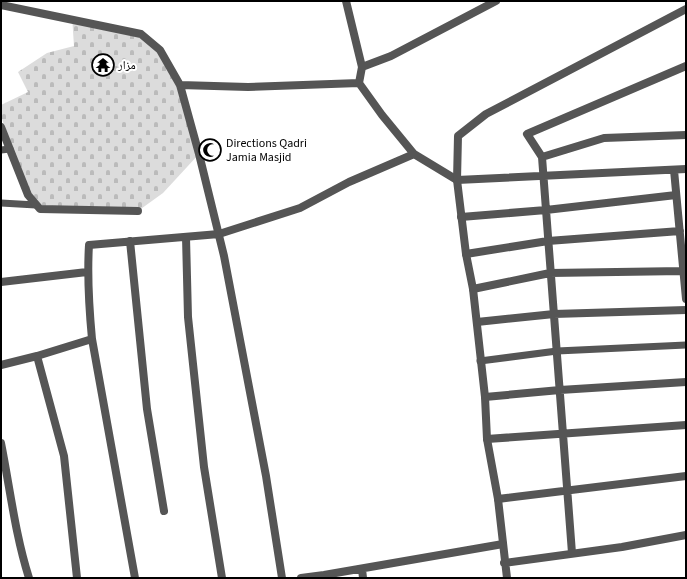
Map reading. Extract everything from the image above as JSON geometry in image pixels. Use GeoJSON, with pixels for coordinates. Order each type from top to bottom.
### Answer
{"type":"FeatureCollection","features":[{"type":"Feature","properties":{"kind":"street"},"geometry":{"type":"LineString","coordinates":[[346,1],[362,67],[359,83],[382,115],[414,154],[457,180],[686,169]]}},
{"type":"Feature","properties":{"kind":"street"},"geometry":{"type":"LineString","coordinates":[[362,67],[391,56],[496,1]]}},
{"type":"Feature","properties":{"kind":"street"},"geometry":{"type":"LineString","coordinates":[[1,5],[141,34],[160,50],[180,85],[199,154],[224,256],[266,476],[282,578]]}},
{"type":"Feature","properties":{"kind":"street"},"geometry":{"type":"LineString","coordinates":[[507,578],[504,563],[498,498],[487,439],[485,397],[477,322],[473,289],[466,254],[457,180],[458,136],[486,114],[686,9]]}},
{"type":"Feature","properties":{"kind":"street"},"geometry":{"type":"LineString","coordinates":[[572,553],[542,157],[527,134],[686,66]]}},
{"type":"Feature","properties":{"kind":"street"},"geometry":{"type":"LineString","coordinates":[[180,85],[248,87],[359,83]]}},
{"type":"Feature","properties":{"kind":"street"},"geometry":{"type":"LineString","coordinates":[[1,127],[28,195],[40,209],[138,211]]}},
{"type":"Feature","properties":{"kind":"street"},"geometry":{"type":"LineString","coordinates":[[542,157],[604,138],[686,135]]}},
{"type":"Feature","properties":{"kind":"street"},"geometry":{"type":"LineString","coordinates":[[135,578],[92,339],[88,306],[89,245],[219,234],[300,208],[349,182],[414,154]]}},
{"type":"Feature","properties":{"kind":"street"},"geometry":{"type":"LineString","coordinates":[[674,170],[686,299]]}},
{"type":"Feature","properties":{"kind":"street"},"geometry":{"type":"LineString","coordinates":[[462,217],[546,210],[676,195]]}},
{"type":"Feature","properties":{"kind":"street"},"geometry":{"type":"LineString","coordinates":[[466,254],[548,241],[680,231]]}},
{"type":"Feature","properties":{"kind":"street"},"geometry":{"type":"LineString","coordinates":[[186,236],[188,317],[204,467],[222,578]]}},
{"type":"Feature","properties":{"kind":"street"},"geometry":{"type":"LineString","coordinates":[[130,241],[147,409],[152,431],[164,511]]}},
{"type":"Feature","properties":{"kind":"street"},"geometry":{"type":"LineString","coordinates":[[473,289],[550,273],[683,271]]}},
{"type":"Feature","properties":{"kind":"street"},"geometry":{"type":"LineString","coordinates":[[1,282],[88,272]]}},
{"type":"Feature","properties":{"kind":"street"},"geometry":{"type":"LineString","coordinates":[[477,322],[554,314],[686,310]]}},
{"type":"Feature","properties":{"kind":"street"},"geometry":{"type":"LineString","coordinates":[[1,365],[37,356],[92,339]]}},
{"type":"Feature","properties":{"kind":"street"},"geometry":{"type":"LineString","coordinates":[[37,356],[64,456],[78,578]]}},
{"type":"Feature","properties":{"kind":"street"},"geometry":{"type":"LineString","coordinates":[[485,397],[560,390],[686,382]]}},
{"type":"Feature","properties":{"kind":"street"},"geometry":{"type":"LineString","coordinates":[[487,439],[686,425]]}},
{"type":"Feature","properties":{"kind":"street"},"geometry":{"type":"LineString","coordinates":[[1,443],[14,514],[29,578]]}},
{"type":"Feature","properties":{"kind":"street"},"geometry":{"type":"LineString","coordinates":[[498,498],[686,476]]}},
{"type":"Feature","properties":{"kind":"street"},"geometry":{"type":"LineString","coordinates":[[504,563],[622,547],[686,535]]}},
{"type":"Feature","properties":{"kind":"street"},"geometry":{"type":"LineString","coordinates":[[301,578],[324,577],[503,544]]}},
{"type":"Feature","properties":{"kind":"street"},"geometry":{"type":"LineString","coordinates":[[362,569],[364,578]]}},
{"type":"Feature","properties":{"kind":"lane"},"geometry":{"type":"LineString","coordinates":[[1,150],[10,149]]}},
{"type":"Feature","properties":{"kind":"lane"},"geometry":{"type":"LineString","coordinates":[[1,203],[36,205]]}},
{"type":"Feature","properties":{"kind":"lane"},"geometry":{"type":"LineString","coordinates":[[480,361],[556,351],[686,345]]}},
{"type":"Feature","properties":{"kind":"green space"},"geometry":{"type":"Polygon","coordinates":[[[72,16],[141,34],[160,50],[180,85],[199,154],[163,193],[138,211],[40,209],[28,195],[1,116],[1,105],[28,92],[18,72],[47,53],[74,46],[72,16]]]}},
{"type":"Feature","properties":{"kind":"place","name":"مزار"},"geometry":{"type":"Point","coordinates":[103,65]}},
{"type":"Feature","properties":{"kind":"place","name":"Directions Qadri Jamia Masjid"},"geometry":{"type":"Point","coordinates":[210,150]}}]}
